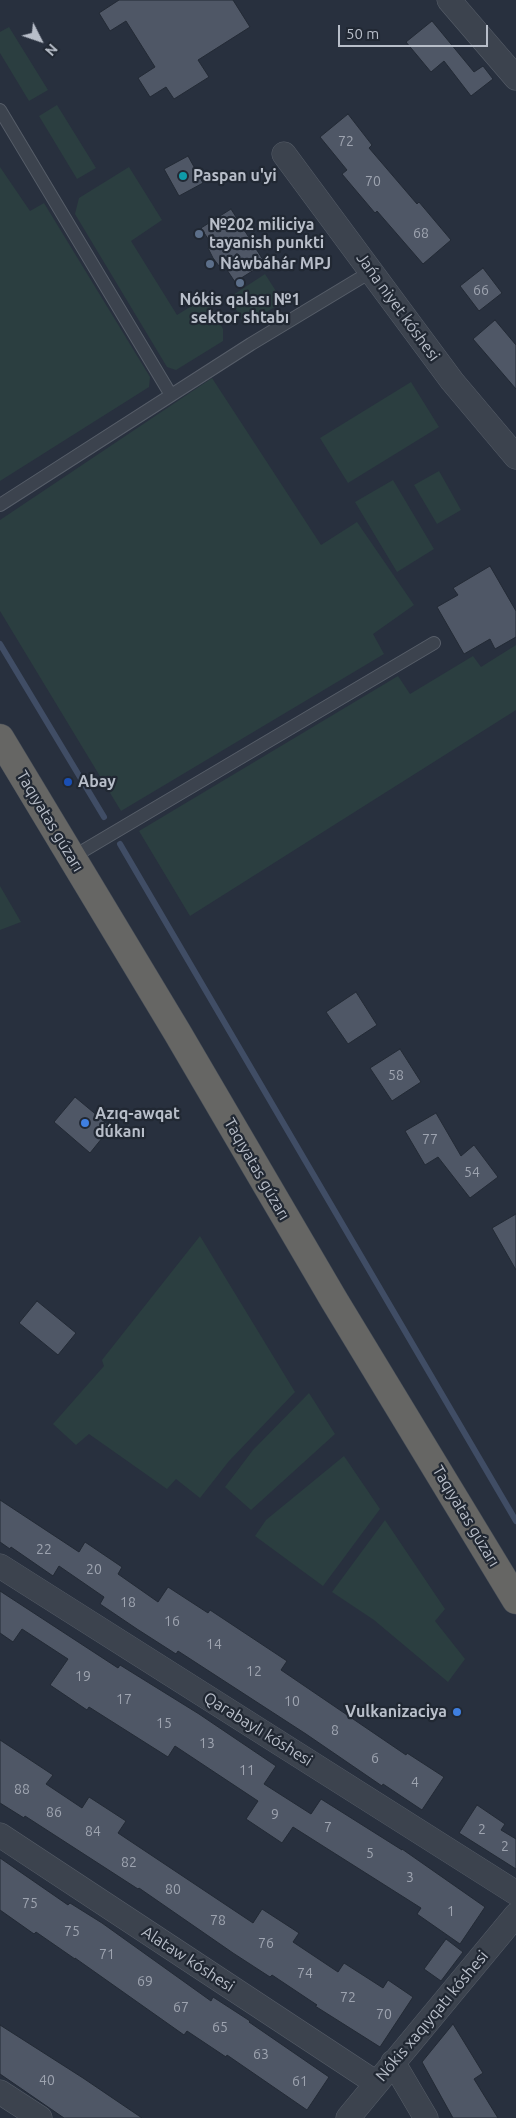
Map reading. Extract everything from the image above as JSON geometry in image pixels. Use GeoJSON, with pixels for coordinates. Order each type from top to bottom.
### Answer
{"type":"FeatureCollection","features":[{"type":"Feature","properties":{"kind":"highway","name":"Taqıyatas gúzarı"},"geometry":{"type":"LineString","coordinates":[[0,738],[177,1032],[334,1300],[516,1600]]}},
{"type":"Feature","properties":{"kind":"street"},"geometry":{"type":"LineString","coordinates":[[449,0],[516,78]]}},
{"type":"Feature","properties":{"kind":"street","name":"Jańa niyet kóshesi"},"geometry":{"type":"LineString","coordinates":[[284,154],[452,381],[516,457]]}},
{"type":"Feature","properties":{"kind":"street","name":"Qarabaylı kóshesi"},"geometry":{"type":"LineString","coordinates":[[0,1566],[516,1893]]}},
{"type":"Feature","properties":{"kind":"street","name":"Alataw kóshesi"},"geometry":{"type":"LineString","coordinates":[[0,1835],[376,2083]]}},
{"type":"Feature","properties":{"kind":"street","name":"Nókis xaqıyqatı kóshesi"},"geometry":{"type":"LineString","coordinates":[[348,2118],[516,1915]]}},
{"type":"Feature","properties":{"kind":"street"},"geometry":{"type":"LineString","coordinates":[[393,2062],[426,2118]]}},
{"type":"Feature","properties":{"kind":"street"},"geometry":{"type":"LineString","coordinates":[[0,2092],[40,2118]]}},
{"type":"Feature","properties":{"kind":"lane"},"geometry":{"type":"LineString","coordinates":[[0,110],[171,395]]}},
{"type":"Feature","properties":{"kind":"lane"},"geometry":{"type":"LineString","coordinates":[[0,505],[171,395],[372,271]]}},
{"type":"Feature","properties":{"kind":"lane"},"geometry":{"type":"LineString","coordinates":[[71,858],[434,643]]}},
{"type":"Feature","properties":{"kind":"shaded area"},"geometry":{"type":"Polygon","coordinates":[[[9,27],[48,90],[29,101],[0,53],[0,32],[9,27]]]}},
{"type":"Feature","properties":{"kind":"shaded area"},"geometry":{"type":"Polygon","coordinates":[[[57,105],[96,168],[77,179],[39,116],[57,105]]]}},
{"type":"Feature","properties":{"kind":"shaded area"},"geometry":{"type":"Polygon","coordinates":[[[0,167],[30,211],[44,203],[150,377],[149,387],[0,481],[0,167]]]}},
{"type":"Feature","properties":{"kind":"shaded area"},"geometry":{"type":"Polygon","coordinates":[[[129,167],[162,220],[131,241],[177,315],[206,297],[223,329],[223,341],[176,370],[167,367],[75,214],[79,198],[129,167]]]}},
{"type":"Feature","properties":{"kind":"shaded area"},"geometry":{"type":"Polygon","coordinates":[[[265,274],[283,302],[248,323],[241,319],[230,297],[265,274]]]}},
{"type":"Feature","properties":{"kind":"shaded area"},"geometry":{"type":"Polygon","coordinates":[[[212,378],[321,545],[357,522],[414,605],[373,634],[384,654],[121,811],[0,611],[0,520],[212,378]]]}},
{"type":"Feature","properties":{"kind":"shaded area"},"geometry":{"type":"Polygon","coordinates":[[[411,382],[439,427],[348,483],[320,438],[411,382]]]}},
{"type":"Feature","properties":{"kind":"shaded area"},"geometry":{"type":"Polygon","coordinates":[[[439,471],[461,510],[437,524],[414,485],[439,471]]]}},
{"type":"Feature","properties":{"kind":"shaded area"},"geometry":{"type":"Polygon","coordinates":[[[393,480],[434,549],[397,572],[355,502],[393,480]]]}},
{"type":"Feature","properties":{"kind":"shaded area"},"geometry":{"type":"Polygon","coordinates":[[[516,645],[516,710],[190,916],[139,831],[398,676],[410,694],[473,656],[481,667],[516,645]]]}},
{"type":"Feature","properties":{"kind":"shaded area"},"geometry":{"type":"Polygon","coordinates":[[[0,886],[21,922],[0,930],[0,886]]]}},
{"type":"Feature","properties":{"kind":"shaded area"},"geometry":{"type":"Polygon","coordinates":[[[200,1236],[295,1392],[229,1461],[200,1498],[176,1479],[167,1489],[89,1434],[76,1445],[53,1424],[104,1366],[102,1360],[200,1236]]]}},
{"type":"Feature","properties":{"kind":"shaded area"},"geometry":{"type":"Polygon","coordinates":[[[309,1393],[335,1434],[251,1510],[225,1487],[253,1450],[309,1393]]]}},
{"type":"Feature","properties":{"kind":"shaded area"},"geometry":{"type":"Polygon","coordinates":[[[344,1456],[380,1509],[323,1586],[255,1536],[266,1520],[344,1456]]]}},
{"type":"Feature","properties":{"kind":"shaded area"},"geometry":{"type":"Polygon","coordinates":[[[385,1520],[445,1609],[435,1621],[465,1659],[448,1682],[374,1620],[332,1592],[385,1520]]]}},
{"type":"Feature","properties":{"kind":"building"},"geometry":{"type":"Polygon","coordinates":[[[119,0],[233,0],[250,27],[198,60],[209,77],[174,99],[166,87],[150,97],[138,78],[155,67],[126,21],[110,31],[99,13],[119,0]]]}},
{"type":"Feature","properties":{"kind":"building"},"geometry":{"type":"Polygon","coordinates":[[[432,21],[474,72],[483,66],[493,79],[471,96],[444,61],[431,72],[406,42],[432,21]]]}},
{"type":"Feature","properties":{"kind":"building"},"geometry":{"type":"Polygon","coordinates":[[[348,114],[372,145],[369,148],[451,240],[423,264],[377,211],[375,213],[342,174],[347,170],[320,137],[348,114]]]}},
{"type":"Feature","properties":{"kind":"building","name":"Paspan u'yi"},"geometry":{"type":"Polygon","coordinates":[[[188,156],[203,183],[179,196],[164,169],[188,156]]]}},
{"type":"Feature","properties":{"kind":"building"},"geometry":{"type":"Polygon","coordinates":[[[231,209],[265,263],[235,282],[223,264],[219,266],[213,258],[208,248],[212,245],[201,228],[231,209]]]}},
{"type":"Feature","properties":{"kind":"building"},"geometry":{"type":"Polygon","coordinates":[[[483,268],[502,293],[479,311],[460,286],[483,268]]]}},
{"type":"Feature","properties":{"kind":"building"},"geometry":{"type":"Polygon","coordinates":[[[495,320],[516,345],[516,389],[473,339],[495,320]]]}},
{"type":"Feature","properties":{"kind":"building"},"geometry":{"type":"Polygon","coordinates":[[[490,566],[516,611],[516,637],[495,649],[490,639],[464,654],[437,607],[458,595],[453,588],[490,566]]]}},
{"type":"Feature","properties":{"kind":"building"},"geometry":{"type":"Polygon","coordinates":[[[356,992],[377,1025],[348,1044],[326,1012],[356,992]]]}},
{"type":"Feature","properties":{"kind":"building"},"geometry":{"type":"Polygon","coordinates":[[[400,1049],[421,1082],[392,1101],[370,1068],[400,1049]]]}},
{"type":"Feature","properties":{"kind":"building"},"geometry":{"type":"Polygon","coordinates":[[[75,1097],[111,1127],[90,1153],[54,1122],[75,1097]]]}},
{"type":"Feature","properties":{"kind":"building"},"geometry":{"type":"Polygon","coordinates":[[[436,1113],[461,1156],[474,1145],[498,1177],[470,1198],[438,1157],[425,1165],[405,1131],[436,1113]]]}},
{"type":"Feature","properties":{"kind":"building"},"geometry":{"type":"Polygon","coordinates":[[[516,1214],[516,1270],[492,1228],[516,1214]]]}},
{"type":"Feature","properties":{"kind":"building"},"geometry":{"type":"Polygon","coordinates":[[[37,1301],[76,1333],[58,1355],[19,1323],[37,1301]]]}},
{"type":"Feature","properties":{"kind":"building"},"geometry":{"type":"Polygon","coordinates":[[[0,1500],[79,1552],[85,1542],[122,1567],[118,1574],[158,1602],[168,1587],[208,1613],[210,1610],[287,1661],[281,1670],[406,1755],[407,1753],[444,1777],[422,1810],[383,1784],[382,1786],[178,1651],[176,1654],[137,1629],[100,1604],[104,1597],[59,1566],[53,1576],[11,1547],[10,1549],[0,1542],[0,1500]]]}},
{"type":"Feature","properties":{"kind":"building"},"geometry":{"type":"Polygon","coordinates":[[[0,1591],[118,1668],[120,1665],[199,1714],[276,1766],[264,1784],[311,1814],[321,1799],[402,1849],[485,1907],[460,1944],[417,1914],[421,1908],[293,1827],[282,1843],[246,1819],[258,1801],[175,1746],[168,1757],[89,1707],[87,1710],[50,1685],[68,1659],[22,1629],[13,1642],[0,1633],[0,1591]]]}},
{"type":"Feature","properties":{"kind":"building"},"geometry":{"type":"Polygon","coordinates":[[[0,1740],[53,1775],[46,1784],[82,1808],[89,1797],[126,1821],[118,1833],[253,1923],[262,1909],[299,1933],[293,1942],[338,1972],[344,1963],[383,1988],[388,1980],[413,1997],[380,2047],[315,2006],[317,2005],[272,1975],[270,1977],[233,1953],[139,1888],[25,1816],[24,1818],[0,1803],[0,1740]]]}},
{"type":"Feature","properties":{"kind":"building"},"geometry":{"type":"Polygon","coordinates":[[[477,1805],[505,1824],[501,1830],[516,1839],[516,1869],[459,1833],[477,1805]]]}},
{"type":"Feature","properties":{"kind":"building"},"geometry":{"type":"Polygon","coordinates":[[[0,1858],[68,1905],[70,1903],[102,1923],[211,2001],[213,1997],[250,2021],[329,2077],[307,2110],[227,2055],[226,2057],[187,2031],[184,2035],[75,1958],[36,1932],[34,1934],[0,1910],[0,1858]]]}},
{"type":"Feature","properties":{"kind":"building"},"geometry":{"type":"Polygon","coordinates":[[[446,1939],[463,1952],[441,1981],[424,1969],[446,1939]]]}},
{"type":"Feature","properties":{"kind":"building"},"geometry":{"type":"Polygon","coordinates":[[[453,2024],[483,2073],[474,2079],[498,2118],[453,2118],[422,2062],[453,2024]]]}},
{"type":"Feature","properties":{"kind":"building"},"geometry":{"type":"Polygon","coordinates":[[[0,2025],[142,2118],[64,2118],[0,2074],[0,2025]]]}},
{"type":"Feature","properties":{"kind":"waterway"},"geometry":{"type":"LineString","coordinates":[[0,644],[104,817]]}},
{"type":"Feature","properties":{"kind":"waterway"},"geometry":{"type":"LineString","coordinates":[[120,844],[516,1521]]}},
{"type":"Feature","properties":{"kind":"place","name":"Paspan u'yi"},"geometry":{"type":"Point","coordinates":[183,176]}},
{"type":"Feature","properties":{"kind":"place","name":"№202 miliciya tayanish punkti"},"geometry":{"type":"Point","coordinates":[199,234]}},
{"type":"Feature","properties":{"kind":"place","name":"Náwbáhár MPJ"},"geometry":{"type":"Point","coordinates":[210,264]}},
{"type":"Feature","properties":{"kind":"place","name":"Nókis qalası №1 sektor shtabı"},"geometry":{"type":"Point","coordinates":[240,283]}},
{"type":"Feature","properties":{"kind":"place","name":"Abay"},"geometry":{"type":"Point","coordinates":[68,782]}},
{"type":"Feature","properties":{"kind":"place","name":"Azıq-awqat dúkanı"},"geometry":{"type":"Point","coordinates":[85,1123]}},
{"type":"Feature","properties":{"kind":"place","name":"Vulkanizaciya"},"geometry":{"type":"Point","coordinates":[457,1712]}}]}
